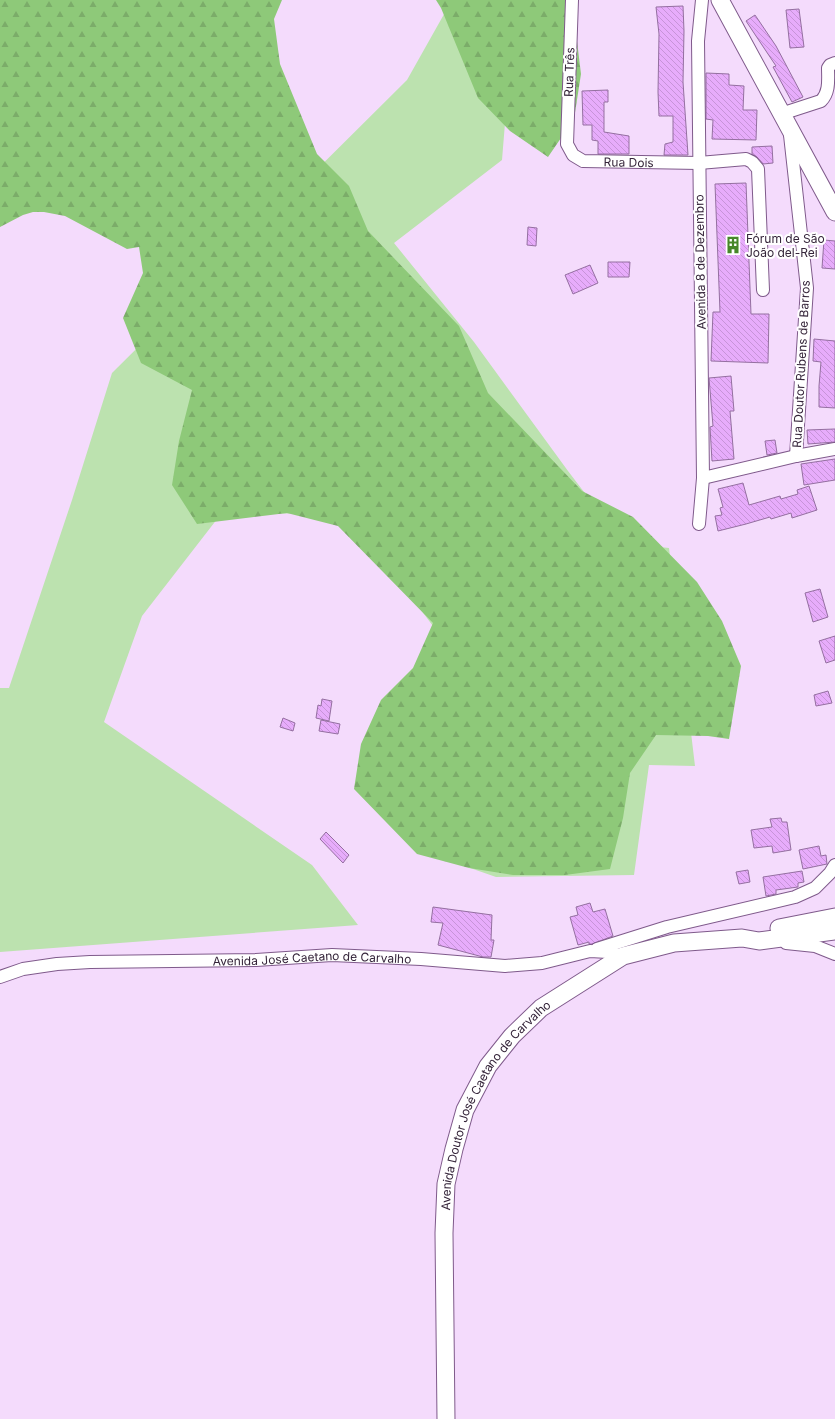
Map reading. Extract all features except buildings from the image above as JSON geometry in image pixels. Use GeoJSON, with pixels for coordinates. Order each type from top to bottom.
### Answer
{"type":"FeatureCollection","features":[{"type":"Feature","properties":{"kind":"main road"},"geometry":{"type":"LineString","coordinates":[[720,0],[835,212]]}},
{"type":"Feature","properties":{"kind":"main road","name":"Avenida Doutor José Caetano de Carvalho"},"geometry":{"type":"LineString","coordinates":[[742,938],[756,932],[835,917]]}},
{"type":"Feature","properties":{"kind":"main road","name":"Avenida Doutor José Caetano de Carvalho"},"geometry":{"type":"LineString","coordinates":[[446,1419],[444,1233],[446,1184],[464,1110],[488,1066],[512,1036],[541,1008],[623,956],[674,943],[742,938],[759,941],[835,931]]}},
{"type":"Feature","properties":{"kind":"street","name":"Rua Três"},"geometry":{"type":"LineString","coordinates":[[567,144],[572,0]]}},
{"type":"Feature","properties":{"kind":"street","name":"Avenida 8 de Dezembro"},"geometry":{"type":"LineString","coordinates":[[698,524],[703,478],[698,41],[702,0]]}},
{"type":"Feature","properties":{"kind":"street"},"geometry":{"type":"LineString","coordinates":[[781,114],[821,101],[827,93],[828,68],[830,65],[835,63]]}},
{"type":"Feature","properties":{"kind":"street","name":"Rua Doutor Rubens de Barros"},"geometry":{"type":"LineString","coordinates":[[790,129],[807,288],[796,456]]}},
{"type":"Feature","properties":{"kind":"street","name":"Rua Dois"},"geometry":{"type":"LineString","coordinates":[[567,144],[573,155],[583,161],[699,164],[746,159],[752,162],[758,169],[763,290]]}},
{"type":"Feature","properties":{"kind":"street"},"geometry":{"type":"LineString","coordinates":[[703,478],[796,456],[835,449]]}},
{"type":"Feature","properties":{"kind":"street"},"geometry":{"type":"LineString","coordinates":[[590,951],[667,927],[795,897],[815,888],[830,873],[835,865]]}},
{"type":"Feature","properties":{"kind":"street"},"geometry":{"type":"LineString","coordinates":[[759,941],[803,944],[815,946],[834,953]]}},
{"type":"Feature","properties":{"kind":"street","name":"Avenida José Caetano de Carvalho"},"geometry":{"type":"LineString","coordinates":[[0,977],[23,970],[58,964],[98,962],[256,960],[332,955],[421,959],[505,966],[542,963],[590,951],[608,952],[623,956]]}},
{"type":"Feature","properties":{"kind":"green space"},"geometry":{"type":"Polygon","coordinates":[[[0,0],[282,0],[274,19],[280,64],[317,154],[349,186],[368,231],[459,326],[488,393],[582,491],[633,517],[697,582],[722,621],[741,666],[729,739],[708,736],[656,735],[630,773],[623,818],[610,869],[565,875],[513,875],[469,868],[417,854],[354,789],[361,744],[381,700],[413,668],[433,623],[338,526],[287,513],[197,524],[172,485],[179,441],[192,390],[141,363],[123,318],[143,273],[139,247],[127,249],[65,216],[44,212],[33,212],[23,215],[0,227],[0,0]]]}},
{"type":"Feature","properties":{"kind":"green space"},"geometry":{"type":"Polygon","coordinates":[[[436,0],[572,0],[581,74],[574,119],[548,157],[510,131],[478,98],[441,8],[436,0]]]}},
{"type":"Feature","properties":{"kind":"green space"},"geometry":{"type":"Polygon","coordinates":[[[452,0],[515,0],[502,160],[394,243],[474,342],[568,471],[623,543],[669,548],[695,766],[649,765],[634,875],[496,877],[433,855],[445,642],[348,513],[221,514],[142,616],[104,722],[312,865],[358,925],[0,952],[0,688],[9,688],[72,500],[112,373],[407,80],[452,0]]]}},
{"type":"Feature","properties":{"kind":"place","name":"Fórum de São João del-Rei"},"geometry":{"type":"Point","coordinates":[733,245]}}]}
